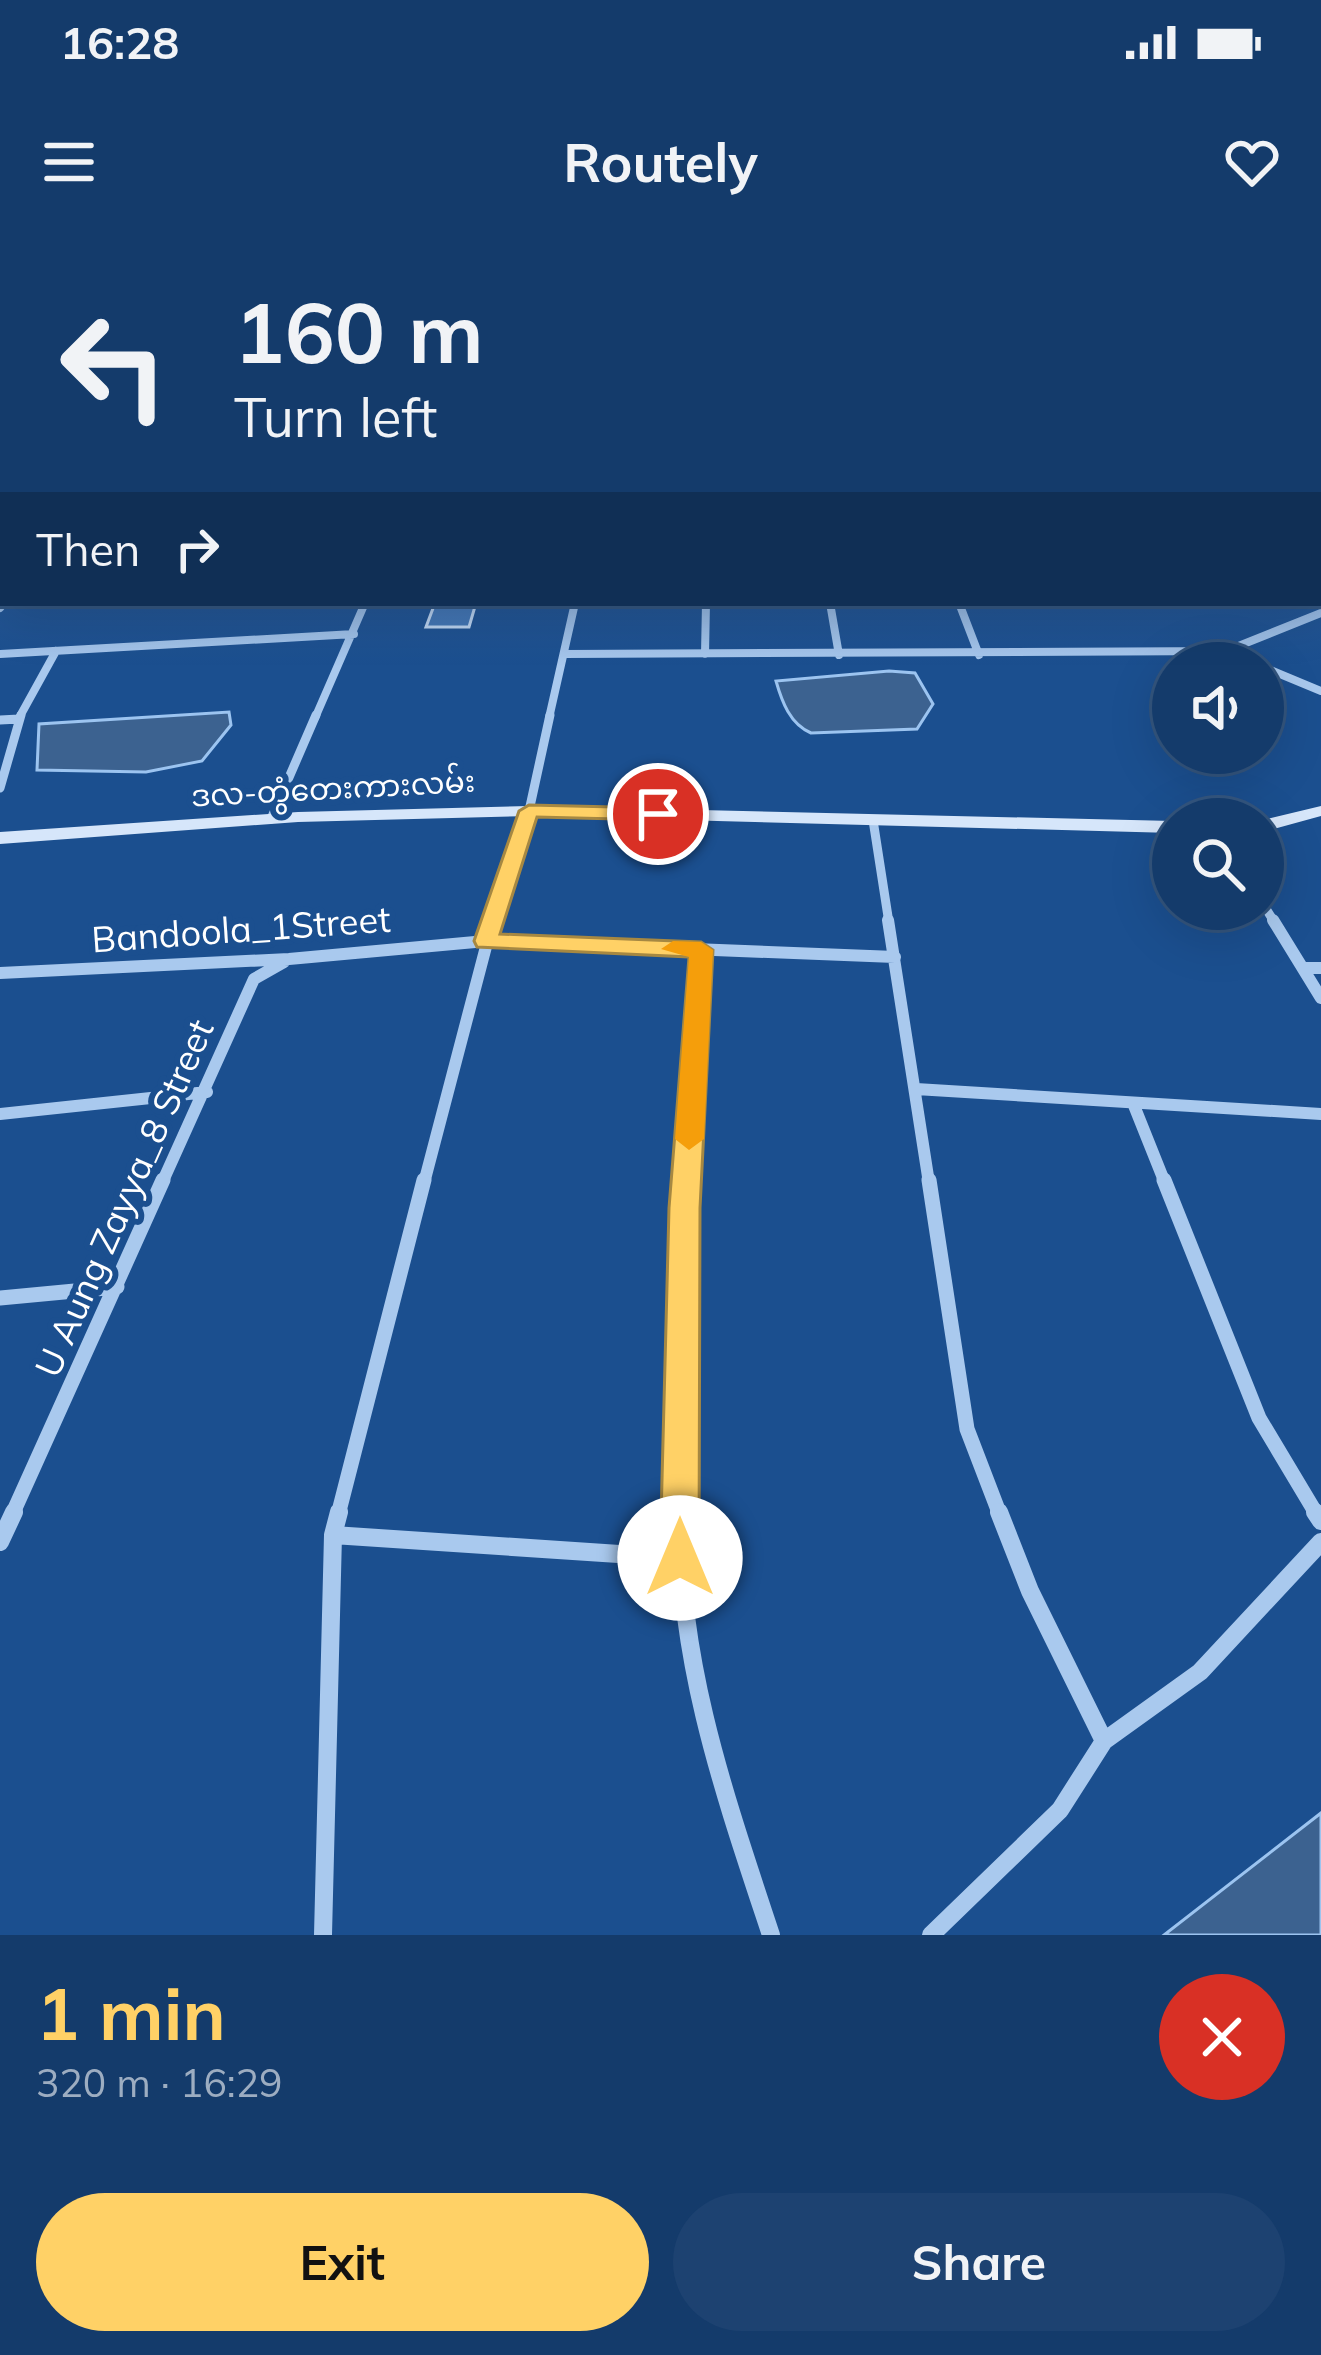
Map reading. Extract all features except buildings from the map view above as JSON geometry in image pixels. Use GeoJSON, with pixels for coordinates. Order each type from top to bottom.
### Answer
{"type":"FeatureCollection","features":[{"type":"Feature","properties":{"kind":"main road","name":"ဒလ-တွံတေးကားလမ်း"},"geometry":{"type":"LineString","coordinates":[[0,838],[271,819],[529,811],[1152,827]]}},
{"type":"Feature","properties":{"kind":"main road"},"geometry":{"type":"LineString","coordinates":[[1284,822],[1315,816]]}},
{"type":"Feature","properties":{"kind":"street"},"geometry":{"type":"LineString","coordinates":[[271,819],[364,606]]}},
{"type":"Feature","properties":{"kind":"street"},"geometry":{"type":"LineString","coordinates":[[323,1935],[333,1535],[486,941],[529,811],[574,606]]}},
{"type":"Feature","properties":{"kind":"street"},"geometry":{"type":"LineString","coordinates":[[705,654],[706,606]]}},
{"type":"Feature","properties":{"kind":"street"},"geometry":{"type":"LineString","coordinates":[[831,606],[839,655]]}},
{"type":"Feature","properties":{"kind":"street"},"geometry":{"type":"LineString","coordinates":[[960,606],[979,655]]}},
{"type":"Feature","properties":{"kind":"street"},"geometry":{"type":"LineString","coordinates":[[1248,642],[1321,613]]}},
{"type":"Feature","properties":{"kind":"street"},"geometry":{"type":"LineString","coordinates":[[0,654],[354,634]]}},
{"type":"Feature","properties":{"kind":"street"},"geometry":{"type":"LineString","coordinates":[[0,788],[19,719],[56,651]]}},
{"type":"Feature","properties":{"kind":"street"},"geometry":{"type":"LineString","coordinates":[[564,653],[1152,652]]}},
{"type":"Feature","properties":{"kind":"street"},"geometry":{"type":"LineString","coordinates":[[1284,676],[1321,691]]}},
{"type":"Feature","properties":{"kind":"street"},"geometry":{"type":"LineString","coordinates":[[0,720],[19,719]]}},
{"type":"Feature","properties":{"kind":"street"},"geometry":{"type":"LineString","coordinates":[[872,820],[967,1429],[1030,1591],[1104,1741]]}},
{"type":"Feature","properties":{"kind":"street"},"geometry":{"type":"LineString","coordinates":[[1279,930],[1321,998]]}},
{"type":"Feature","properties":{"kind":"street","name":"Bandoola_1Street"},"geometry":{"type":"LineString","coordinates":[[0,973],[289,959],[486,941],[895,957]]}},
{"type":"Feature","properties":{"kind":"street"},"geometry":{"type":"LineString","coordinates":[[701,950],[685,1208],[680,1558],[684,1624],[711,1753],[771,1935]]}},
{"type":"Feature","properties":{"kind":"street","name":"U Aung Zayya_8 Street"},"geometry":{"type":"LineString","coordinates":[[0,1542],[207,1093],[254,979],[289,959]]}},
{"type":"Feature","properties":{"kind":"street"},"geometry":{"type":"LineString","coordinates":[[1303,968],[1321,968]]}},
{"type":"Feature","properties":{"kind":"street"},"geometry":{"type":"LineString","coordinates":[[916,1089],[1321,1114]]}},
{"type":"Feature","properties":{"kind":"street"},"geometry":{"type":"LineString","coordinates":[[0,1114],[207,1093]]}},
{"type":"Feature","properties":{"kind":"street"},"geometry":{"type":"LineString","coordinates":[[1132,1103],[1259,1418],[1321,1521]]}},
{"type":"Feature","properties":{"kind":"street"},"geometry":{"type":"LineString","coordinates":[[0,1298],[117,1287]]}},
{"type":"Feature","properties":{"kind":"street"},"geometry":{"type":"LineString","coordinates":[[333,1535],[680,1558]]}},
{"type":"Feature","properties":{"kind":"street"},"geometry":{"type":"LineString","coordinates":[[931,1935],[1060,1810],[1104,1741],[1200,1672],[1321,1542]]}},
{"type":"Feature","properties":{"kind":"water"},"geometry":{"type":"Polygon","coordinates":[[[915,673],[933,704],[917,729],[811,733],[792,718],[776,681],[915,673]]]}},
{"type":"Feature","properties":{"kind":"water"},"geometry":{"type":"Polygon","coordinates":[[[229,712],[231,725],[202,761],[146,772],[37,770],[39,724],[229,712]]]}},
{"type":"Feature","properties":{"kind":"water"},"geometry":{"type":"Polygon","coordinates":[[[1321,1813],[1321,1935],[1164,1935],[1321,1813]]]}},
{"type":"Feature","properties":{"kind":"slow traffic"},"geometry":{"type":"LineString","coordinates":[[673,949],[701,950],[689,1139]]}},
{"type":"Feature","properties":{"kind":"route"},"geometry":{"type":"LineString","coordinates":[[658,814],[529,811],[486,941],[701,950],[685,1208],[680,1558]]}}]}
